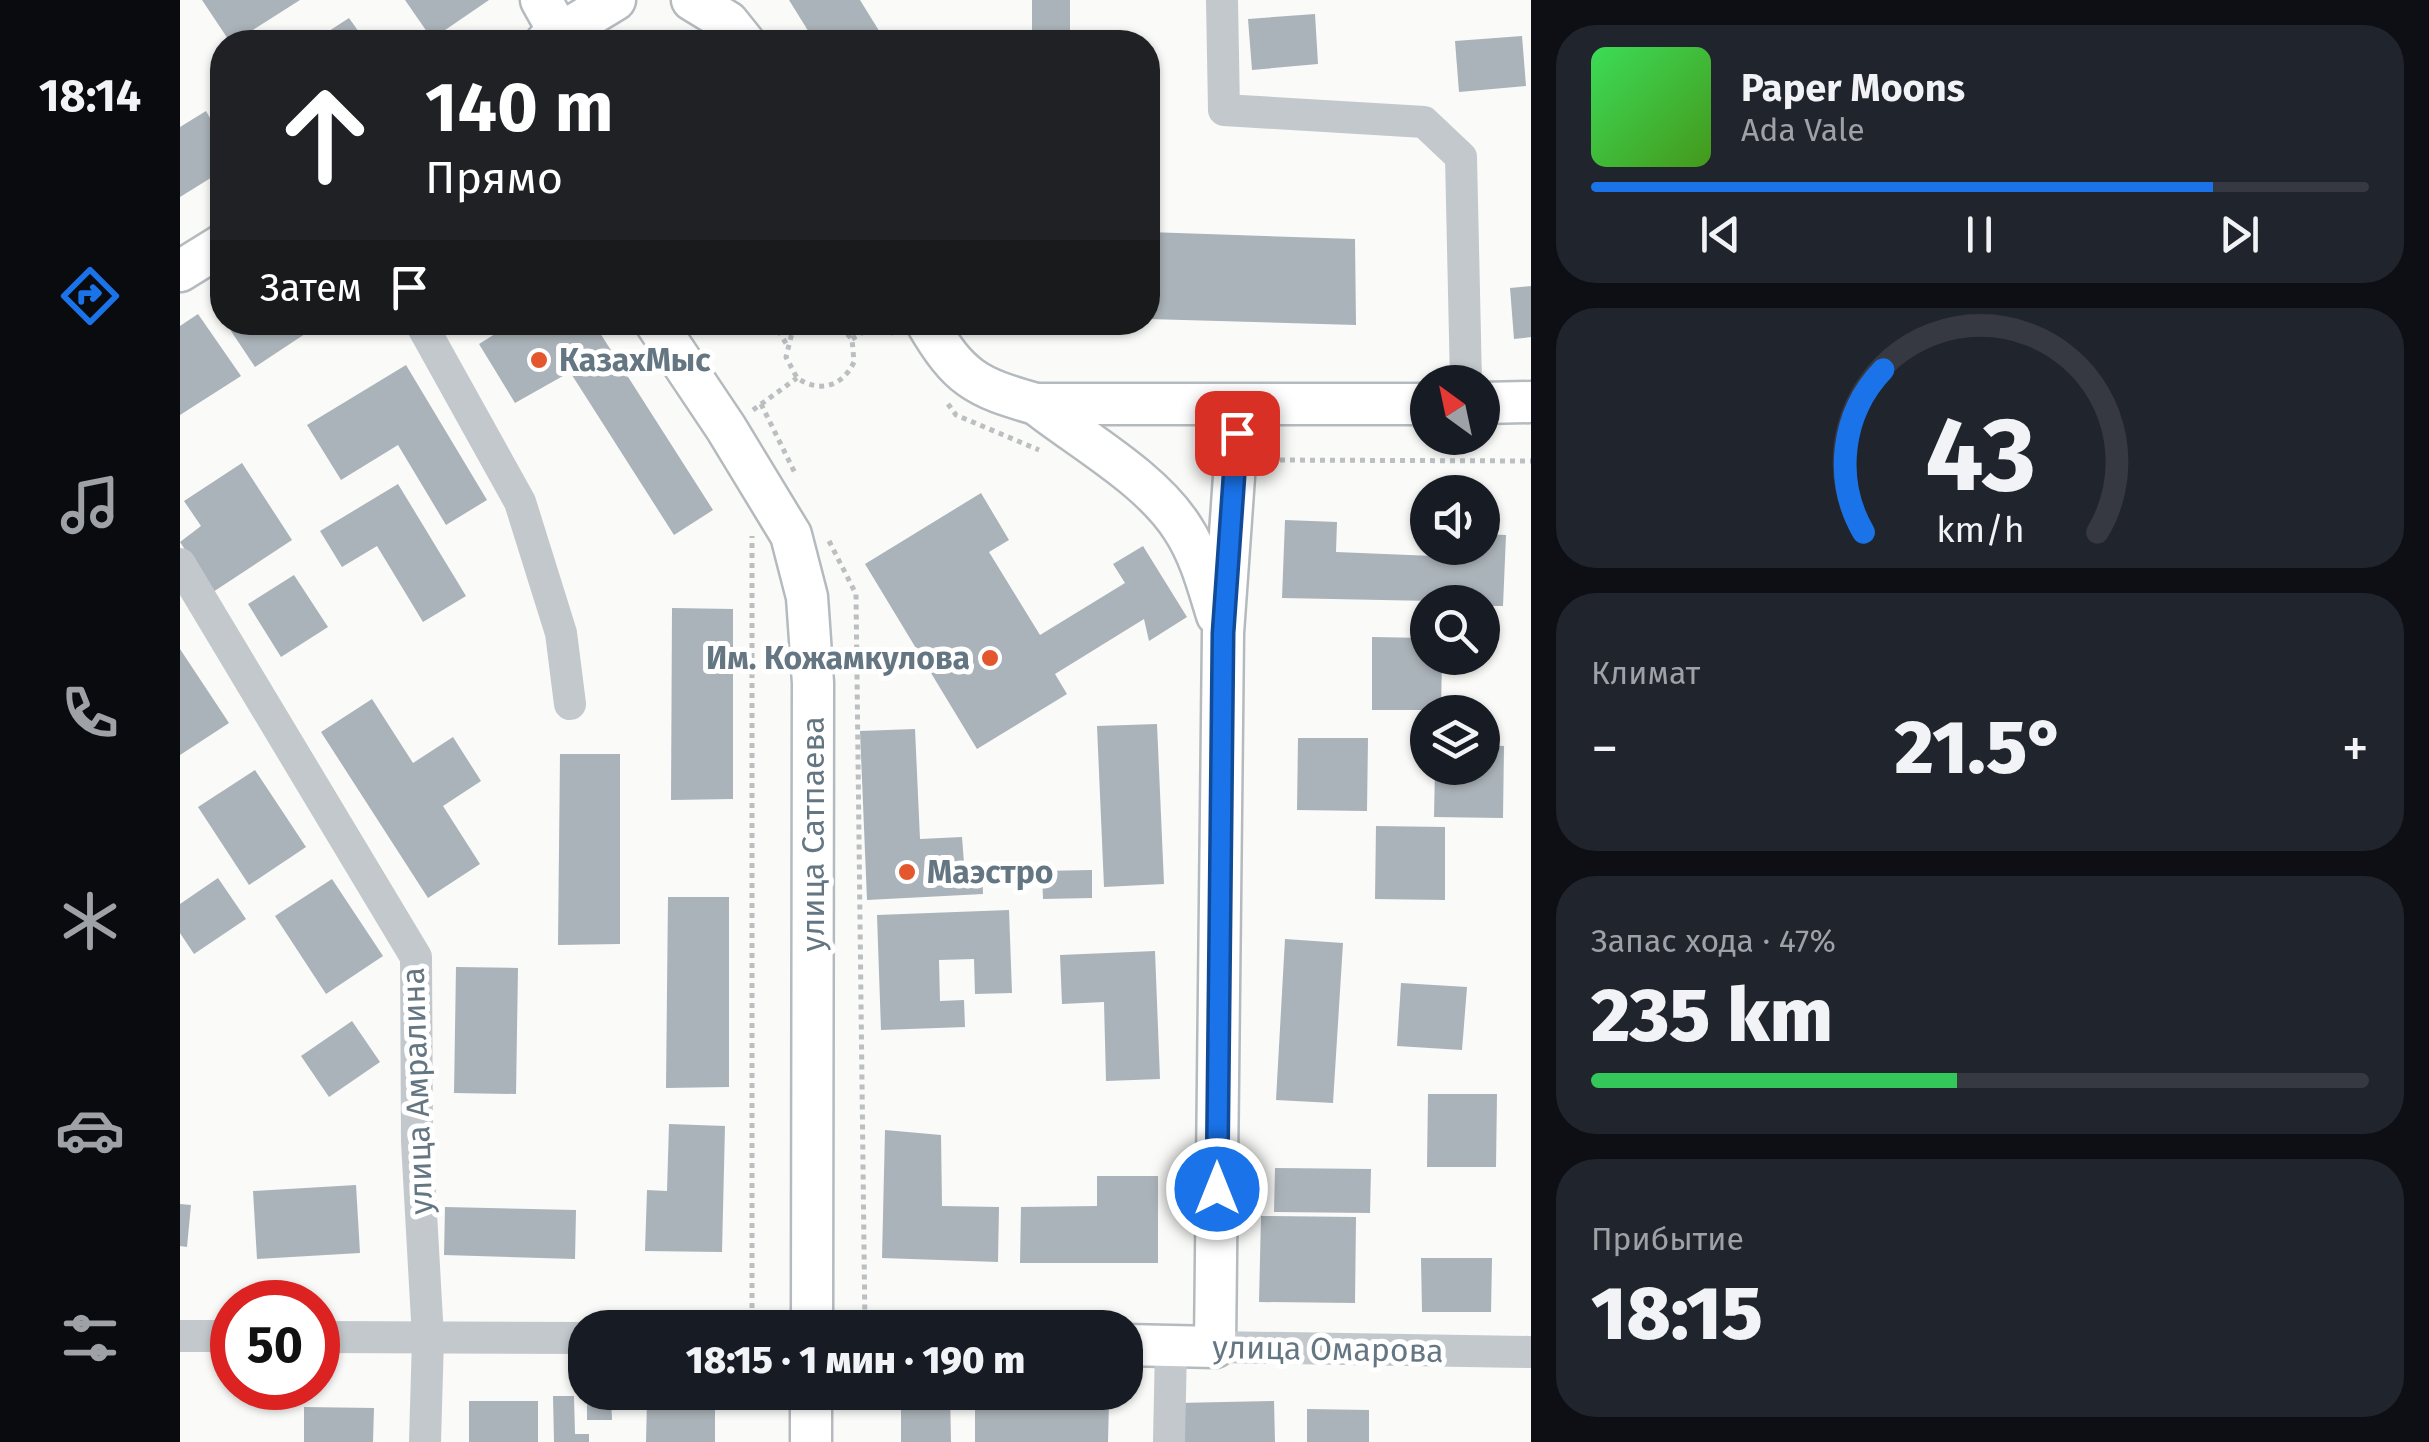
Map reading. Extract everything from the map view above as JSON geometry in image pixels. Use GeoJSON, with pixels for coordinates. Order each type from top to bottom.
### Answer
{"type":"FeatureCollection","features":[{"type":"Feature","properties":{"kind":"main road"},"geometry":{"type":"LineString","coordinates":[[551,30],[616,0]]}},
{"type":"Feature","properties":{"kind":"main road"},"geometry":{"type":"LineString","coordinates":[[692,0],[734,30]]}},
{"type":"Feature","properties":{"kind":"main road"},"geometry":{"type":"LineString","coordinates":[[180,270],[210,252]]}},
{"type":"Feature","properties":{"kind":"main road","name":"улица Сатпаева"},"geometry":{"type":"LineString","coordinates":[[664,335],[791,535],[806,597],[813,683],[812,1310]]}},
{"type":"Feature","properties":{"kind":"main road"},"geometry":{"type":"LineString","coordinates":[[934,335],[947,358],[986,390],[1036,404],[1410,404]]}},
{"type":"Feature","properties":{"kind":"main road"},"geometry":{"type":"LineString","coordinates":[[1500,403],[1531,402]]}},
{"type":"Feature","properties":{"kind":"main road"},"geometry":{"type":"LineString","coordinates":[[1036,404],[1156,496],[1183,528],[1201,565],[1223,633]]}},
{"type":"Feature","properties":{"kind":"main road"},"geometry":{"type":"LineString","coordinates":[[1215,1348],[1223,633],[1239,406]]}},
{"type":"Feature","properties":{"kind":"main road","name":"улица Омарова"},"geometry":{"type":"LineString","coordinates":[[1143,1345],[1215,1348]]}},
{"type":"Feature","properties":{"kind":"main road"},"geometry":{"type":"LineString","coordinates":[[811,1410],[811,1442]]}},
{"type":"Feature","properties":{"kind":"street"},"geometry":{"type":"LineString","coordinates":[[1222,0],[1224,110],[1424,122],[1461,156],[1466,365]]}},
{"type":"Feature","properties":{"kind":"street"},"geometry":{"type":"LineString","coordinates":[[427,335],[520,502],[561,633],[570,704]]}},
{"type":"Feature","properties":{"kind":"street","name":"улица Амралина"},"geometry":{"type":"LineString","coordinates":[[180,564],[416,957],[416,1142],[428,1338],[425,1442]]}},
{"type":"Feature","properties":{"kind":"street"},"geometry":{"type":"LineString","coordinates":[[180,1336],[210,1336]]}},
{"type":"Feature","properties":{"kind":"street"},"geometry":{"type":"LineString","coordinates":[[340,1337],[568,1338]]}},
{"type":"Feature","properties":{"kind":"street"},"geometry":{"type":"LineString","coordinates":[[1168,1442],[1171,1346]]}},
{"type":"Feature","properties":{"kind":"street","name":"улица Омарова"},"geometry":{"type":"LineString","coordinates":[[1215,1348],[1531,1352]]}},
{"type":"Feature","properties":{"kind":"path"},"geometry":{"type":"LineString","coordinates":[[781,335],[787,345]]}},
{"type":"Feature","properties":{"kind":"path"},"geometry":{"type":"LineString","coordinates":[[791,335],[786,356],[797,378],[818,387],[840,381],[854,362],[848,335]]}},
{"type":"Feature","properties":{"kind":"path"},"geometry":{"type":"LineString","coordinates":[[852,339],[859,335]]}},
{"type":"Feature","properties":{"kind":"path"},"geometry":{"type":"LineString","coordinates":[[726,428],[797,378]]}},
{"type":"Feature","properties":{"kind":"path"},"geometry":{"type":"LineString","coordinates":[[1235,460],[1531,460]]}},
{"type":"Feature","properties":{"kind":"path"},"geometry":{"type":"LineString","coordinates":[[752,535],[752,1310]]}},
{"type":"Feature","properties":{"kind":"building"},"geometry":{"type":"Polygon","coordinates":[[[202,0],[300,0],[253,30],[222,30],[202,0]]]}},
{"type":"Feature","properties":{"kind":"building"},"geometry":{"type":"Polygon","coordinates":[[[405,0],[489,0],[445,30],[426,30],[405,0]]]}},
{"type":"Feature","properties":{"kind":"building"},"geometry":{"type":"Polygon","coordinates":[[[789,0],[860,0],[879,30],[808,30],[789,0]]]}},
{"type":"Feature","properties":{"kind":"building"},"geometry":{"type":"Polygon","coordinates":[[[1032,0],[1070,0],[1070,30],[1032,30],[1032,0]]]}},
{"type":"Feature","properties":{"kind":"building"},"geometry":{"type":"Polygon","coordinates":[[[1315,14],[1318,64],[1252,70],[1248,19],[1315,14]]]}},
{"type":"Feature","properties":{"kind":"building"},"geometry":{"type":"Polygon","coordinates":[[[349,18],[358,30],[330,30],[349,18]]]}},
{"type":"Feature","properties":{"kind":"building"},"geometry":{"type":"Polygon","coordinates":[[[1522,36],[1526,86],[1459,92],[1455,41],[1522,36]]]}},
{"type":"Feature","properties":{"kind":"building"},"geometry":{"type":"Polygon","coordinates":[[[206,111],[210,118],[210,178],[180,197],[180,127],[206,111]]]}},
{"type":"Feature","properties":{"kind":"building"},"geometry":{"type":"Polygon","coordinates":[[[1160,232],[1355,239],[1356,325],[1160,319],[1160,232]]]}},
{"type":"Feature","properties":{"kind":"building"},"geometry":{"type":"Polygon","coordinates":[[[1531,286],[1531,337],[1514,339],[1510,288],[1531,286]]]}},
{"type":"Feature","properties":{"kind":"building"},"geometry":{"type":"Polygon","coordinates":[[[198,314],[241,376],[180,415],[180,326],[198,314]]]}},
{"type":"Feature","properties":{"kind":"building"},"geometry":{"type":"Polygon","coordinates":[[[234,335],[303,335],[255,367],[234,335]]]}},
{"type":"Feature","properties":{"kind":"building"},"geometry":{"type":"Polygon","coordinates":[[[493,335],[601,335],[713,510],[674,535],[570,372],[515,403],[479,344],[493,335]]]}},
{"type":"Feature","properties":{"kind":"building"},"geometry":{"type":"Polygon","coordinates":[[[406,365],[487,500],[446,525],[398,445],[341,480],[307,425],[406,365]]]}},
{"type":"Feature","properties":{"kind":"building"},"geometry":{"type":"Polygon","coordinates":[[[242,463],[292,540],[213,592],[180,542],[201,526],[184,501],[242,463]]]}},
{"type":"Feature","properties":{"kind":"building"},"geometry":{"type":"Polygon","coordinates":[[[398,484],[466,596],[423,622],[377,546],[342,567],[320,531],[398,484]]]}},
{"type":"Feature","properties":{"kind":"building"},"geometry":{"type":"Polygon","coordinates":[[[981,493],[1009,540],[989,552],[1040,635],[1125,583],[1113,564],[1143,546],[1187,617],[1149,641],[1144,619],[1055,674],[1067,694],[977,749],[865,564],[981,493]]]}},
{"type":"Feature","properties":{"kind":"building"},"geometry":{"type":"Polygon","coordinates":[[[1285,520],[1337,522],[1336,552],[1410,555],[1410,565],[1500,565],[1500,535],[1506,535],[1503,606],[1500,585],[1410,585],[1410,601],[1282,598],[1285,520]]]}},
{"type":"Feature","properties":{"kind":"building"},"geometry":{"type":"Polygon","coordinates":[[[294,575],[328,627],[281,657],[248,604],[294,575]]]}},
{"type":"Feature","properties":{"kind":"building"},"geometry":{"type":"Polygon","coordinates":[[[672,608],[733,609],[733,799],[671,800],[672,608]]]}},
{"type":"Feature","properties":{"kind":"building"},"geometry":{"type":"Polygon","coordinates":[[[1372,637],[1410,638],[1410,675],[1442,675],[1441,695],[1410,695],[1410,710],[1372,710],[1372,637]]]}},
{"type":"Feature","properties":{"kind":"building"},"geometry":{"type":"Polygon","coordinates":[[[180,649],[229,723],[180,755],[180,649]]]}},
{"type":"Feature","properties":{"kind":"building"},"geometry":{"type":"Polygon","coordinates":[[[372,699],[413,763],[453,737],[481,781],[443,806],[480,864],[428,898],[321,732],[372,699]]]}},
{"type":"Feature","properties":{"kind":"building"},"geometry":{"type":"Polygon","coordinates":[[[1157,724],[1164,884],[1104,887],[1097,726],[1157,724]]]}},
{"type":"Feature","properties":{"kind":"building"},"geometry":{"type":"Polygon","coordinates":[[[915,729],[920,839],[962,837],[964,863],[982,863],[983,894],[867,900],[860,731],[915,729]]]}},
{"type":"Feature","properties":{"kind":"building"},"geometry":{"type":"Polygon","coordinates":[[[1298,738],[1368,738],[1367,811],[1297,810],[1298,738]]]}},
{"type":"Feature","properties":{"kind":"building"},"geometry":{"type":"Polygon","coordinates":[[[1500,746],[1504,746],[1503,818],[1434,817],[1435,785],[1500,785],[1500,746]]]}},
{"type":"Feature","properties":{"kind":"building"},"geometry":{"type":"Polygon","coordinates":[[[560,754],[620,754],[620,944],[558,945],[560,754]]]}},
{"type":"Feature","properties":{"kind":"building"},"geometry":{"type":"Polygon","coordinates":[[[255,770],[306,847],[249,885],[198,807],[255,770]]]}},
{"type":"Feature","properties":{"kind":"building"},"geometry":{"type":"Polygon","coordinates":[[[1376,826],[1445,827],[1445,900],[1375,899],[1376,826]]]}},
{"type":"Feature","properties":{"kind":"building"},"geometry":{"type":"Polygon","coordinates":[[[1092,870],[1092,898],[1043,899],[1042,871],[1092,870]]]}},
{"type":"Feature","properties":{"kind":"building"},"geometry":{"type":"Polygon","coordinates":[[[218,878],[246,919],[194,954],[180,933],[180,904],[218,878]]]}},
{"type":"Feature","properties":{"kind":"building"},"geometry":{"type":"Polygon","coordinates":[[[332,879],[383,956],[326,994],[275,916],[332,879]]]}},
{"type":"Feature","properties":{"kind":"building"},"geometry":{"type":"Polygon","coordinates":[[[668,897],[729,897],[729,1087],[666,1088],[668,897]]]}},
{"type":"Feature","properties":{"kind":"building"},"geometry":{"type":"Polygon","coordinates":[[[1009,910],[1012,993],[975,994],[974,959],[939,960],[940,1001],[964,1000],[965,1027],[881,1030],[877,915],[1009,910]]]}},
{"type":"Feature","properties":{"kind":"building"},"geometry":{"type":"Polygon","coordinates":[[[1285,939],[1343,943],[1333,1103],[1276,1100],[1285,939]]]}},
{"type":"Feature","properties":{"kind":"building"},"geometry":{"type":"Polygon","coordinates":[[[1155,951],[1160,1079],[1106,1081],[1104,1002],[1062,1004],[1060,955],[1155,951]]]}},
{"type":"Feature","properties":{"kind":"building"},"geometry":{"type":"Polygon","coordinates":[[[456,967],[518,968],[516,1094],[454,1093],[456,967]]]}},
{"type":"Feature","properties":{"kind":"building"},"geometry":{"type":"Polygon","coordinates":[[[1401,983],[1467,987],[1462,1050],[1397,1046],[1401,983]]]}},
{"type":"Feature","properties":{"kind":"building"},"geometry":{"type":"Polygon","coordinates":[[[352,1021],[380,1062],[329,1097],[301,1056],[352,1021]]]}},
{"type":"Feature","properties":{"kind":"building"},"geometry":{"type":"Polygon","coordinates":[[[1428,1094],[1497,1094],[1496,1167],[1427,1167],[1428,1094]]]}},
{"type":"Feature","properties":{"kind":"building"},"geometry":{"type":"Polygon","coordinates":[[[669,1124],[725,1126],[722,1252],[645,1251],[647,1190],[667,1191],[669,1124]]]}},
{"type":"Feature","properties":{"kind":"building"},"geometry":{"type":"Polygon","coordinates":[[[885,1130],[941,1135],[942,1206],[999,1207],[998,1262],[882,1258],[885,1130]]]}},
{"type":"Feature","properties":{"kind":"building"},"geometry":{"type":"Polygon","coordinates":[[[1275,1168],[1371,1169],[1370,1213],[1274,1212],[1275,1168]]]}},
{"type":"Feature","properties":{"kind":"building"},"geometry":{"type":"Polygon","coordinates":[[[1097,1176],[1158,1176],[1158,1263],[1020,1263],[1021,1207],[1097,1206],[1097,1176]]]}},
{"type":"Feature","properties":{"kind":"building"},"geometry":{"type":"Polygon","coordinates":[[[356,1185],[360,1253],[257,1259],[253,1191],[356,1185]]]}},
{"type":"Feature","properties":{"kind":"building"},"geometry":{"type":"Polygon","coordinates":[[[180,1204],[191,1205],[187,1247],[180,1246],[180,1204]]]}},
{"type":"Feature","properties":{"kind":"building"},"geometry":{"type":"Polygon","coordinates":[[[445,1207],[576,1210],[575,1259],[444,1255],[445,1207]]]}},
{"type":"Feature","properties":{"kind":"building"},"geometry":{"type":"Polygon","coordinates":[[[1261,1216],[1356,1217],[1355,1303],[1259,1302],[1261,1216]]]}},
{"type":"Feature","properties":{"kind":"building"},"geometry":{"type":"Polygon","coordinates":[[[1421,1258],[1492,1258],[1491,1312],[1422,1312],[1421,1258]]]}},
{"type":"Feature","properties":{"kind":"building"},"geometry":{"type":"Polygon","coordinates":[[[553,1396],[568,1396],[568,1410],[574,1410],[575,1434],[589,1434],[589,1442],[554,1442],[553,1396]]]}},
{"type":"Feature","properties":{"kind":"building"},"geometry":{"type":"Polygon","coordinates":[[[469,1401],[538,1401],[538,1442],[469,1442],[469,1401]]]}},
{"type":"Feature","properties":{"kind":"building"},"geometry":{"type":"Polygon","coordinates":[[[1274,1401],[1275,1442],[1178,1442],[1177,1403],[1274,1401]]]}},
{"type":"Feature","properties":{"kind":"building"},"geometry":{"type":"Polygon","coordinates":[[[374,1408],[373,1442],[304,1442],[304,1410],[374,1408]]]}},
{"type":"Feature","properties":{"kind":"building"},"geometry":{"type":"Polygon","coordinates":[[[1307,1409],[1369,1410],[1369,1442],[1307,1442],[1307,1409]]]}},
{"type":"Feature","properties":{"kind":"building"},"geometry":{"type":"Polygon","coordinates":[[[587,1410],[612,1410],[612,1420],[587,1420],[587,1410]]]}},
{"type":"Feature","properties":{"kind":"building"},"geometry":{"type":"Polygon","coordinates":[[[647,1410],[715,1410],[715,1442],[646,1442],[647,1410]]]}},
{"type":"Feature","properties":{"kind":"building"},"geometry":{"type":"Polygon","coordinates":[[[901,1410],[950,1410],[951,1442],[901,1442],[901,1410]]]}},
{"type":"Feature","properties":{"kind":"building"},"geometry":{"type":"Polygon","coordinates":[[[975,1410],[1109,1410],[1108,1442],[975,1442],[975,1410]]]}},
{"type":"Feature","properties":{"kind":"place","name":"КазахМыс"},"geometry":{"type":"Point","coordinates":[539,360]}},
{"type":"Feature","properties":{"kind":"place","name":"Им. Кожамкулова"},"geometry":{"type":"Point","coordinates":[990,658]}},
{"type":"Feature","properties":{"kind":"place","name":"Маэстро"},"geometry":{"type":"Point","coordinates":[907,872]}},
{"type":"Feature","properties":{"kind":"route"},"geometry":{"type":"LineString","coordinates":[[1217,1189],[1223,633],[1237,433]]}}]}
